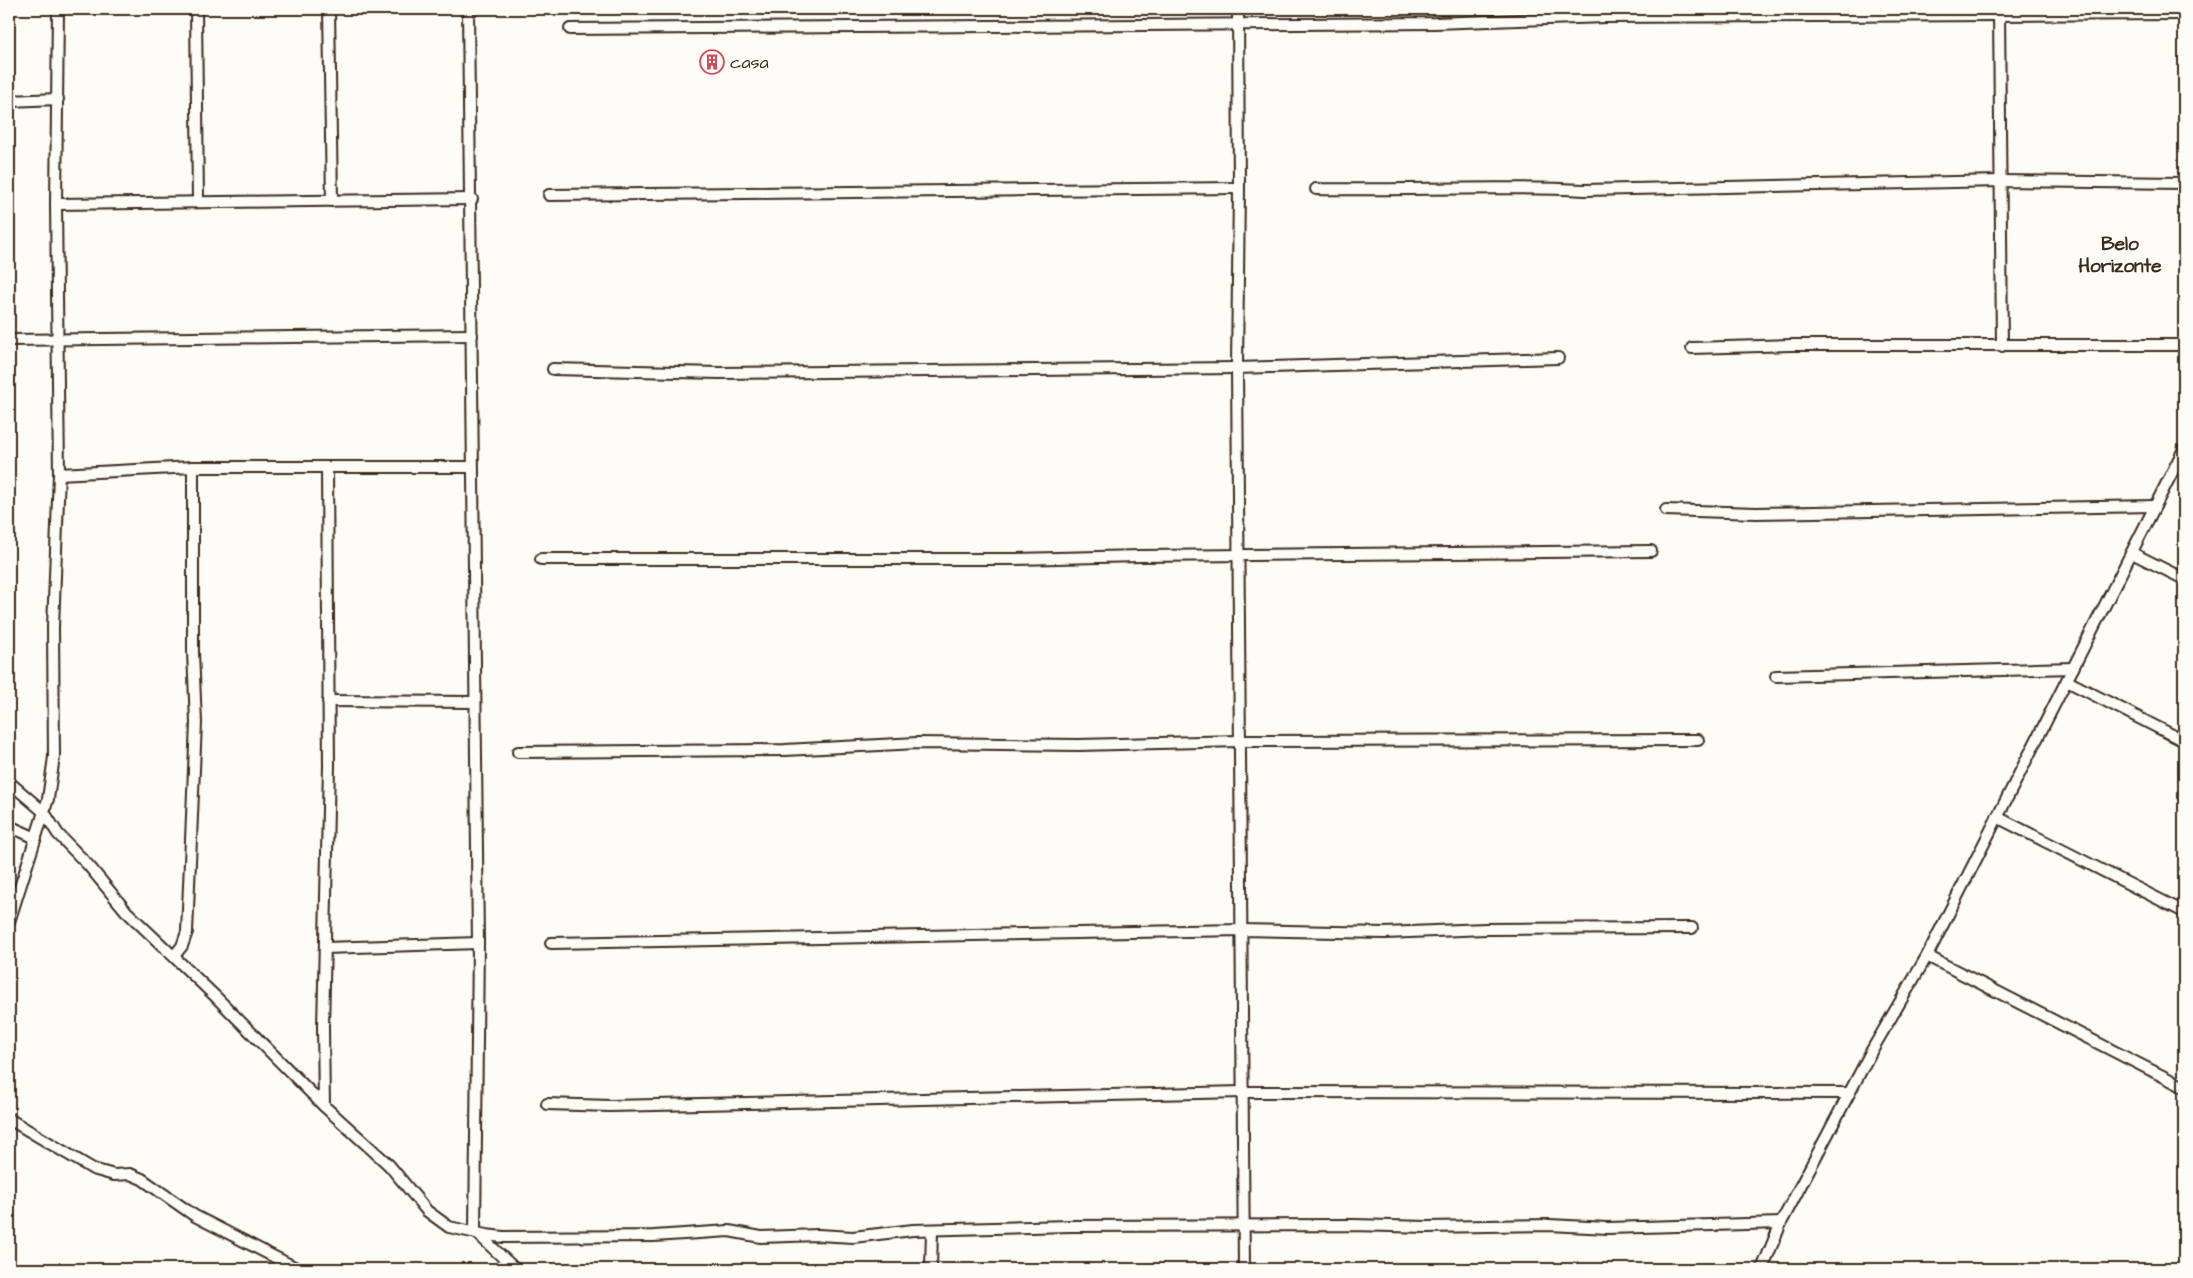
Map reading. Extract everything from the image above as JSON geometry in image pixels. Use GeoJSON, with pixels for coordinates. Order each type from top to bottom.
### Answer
{"type":"FeatureCollection","features":[{"type":"Feature","properties":{"kind":"street"},"geometry":{"type":"LineString","coordinates":[[9,922],[52,785],[54,757],[53,627],[59,474],[56,204],[58,9]]}},
{"type":"Feature","properties":{"kind":"street"},"geometry":{"type":"LineString","coordinates":[[196,9],[198,202]]}},
{"type":"Feature","properties":{"kind":"street"},"geometry":{"type":"LineString","coordinates":[[330,9],[332,201]]}},
{"type":"Feature","properties":{"kind":"street"},"geometry":{"type":"LineString","coordinates":[[468,9],[472,199],[472,467],[478,943],[476,1233],[515,1269]]}},
{"type":"Feature","properties":{"kind":"street"},"geometry":{"type":"LineString","coordinates":[[1238,9],[1237,368],[1244,1269]]}},
{"type":"Feature","properties":{"kind":"street"},"geometry":{"type":"LineString","coordinates":[[1999,12],[2002,346]]}},
{"type":"Feature","properties":{"kind":"street"},"geometry":{"type":"LineString","coordinates":[[570,29],[1435,24],[1616,17],[1999,12],[2184,14]]}},
{"type":"Feature","properties":{"kind":"street"},"geometry":{"type":"LineString","coordinates":[[9,101],[58,99]]}},
{"type":"Feature","properties":{"kind":"street"},"geometry":{"type":"LineString","coordinates":[[1316,189],[1526,188],[1585,190],[2000,181],[2184,183]]}},
{"type":"Feature","properties":{"kind":"street"},"geometry":{"type":"LineString","coordinates":[[550,195],[1239,188]]}},
{"type":"Feature","properties":{"kind":"street"},"geometry":{"type":"LineString","coordinates":[[56,204],[472,199]]}},
{"type":"Feature","properties":{"kind":"street"},"geometry":{"type":"LineString","coordinates":[[9,340],[57,341],[472,335]]}},
{"type":"Feature","properties":{"kind":"street"},"geometry":{"type":"LineString","coordinates":[[1692,348],[1791,345],[2184,345]]}},
{"type":"Feature","properties":{"kind":"street"},"geometry":{"type":"LineString","coordinates":[[553,369],[719,373],[1237,368],[1558,358]]}},
{"type":"Feature","properties":{"kind":"street"},"geometry":{"type":"LineString","coordinates":[[1762,1269],[1781,1222],[1872,1050],[1926,956],[2184,449]]}},
{"type":"Feature","properties":{"kind":"street"},"geometry":{"type":"LineString","coordinates":[[59,474],[193,467],[472,467]]}},
{"type":"Feature","properties":{"kind":"street"},"geometry":{"type":"LineString","coordinates":[[174,956],[182,946],[187,932],[192,829],[196,723],[192,652],[193,467]]}},
{"type":"Feature","properties":{"kind":"street"},"geometry":{"type":"LineString","coordinates":[[324,1106],[329,766],[327,468]]}},
{"type":"Feature","properties":{"kind":"street"},"geometry":{"type":"LineString","coordinates":[[1666,510],[1756,513],[2156,506]]}},
{"type":"Feature","properties":{"kind":"street"},"geometry":{"type":"LineString","coordinates":[[541,559],[1016,560],[1140,556],[1650,551]]}},
{"type":"Feature","properties":{"kind":"street"},"geometry":{"type":"LineString","coordinates":[[2132,553],[2184,579]]}},
{"type":"Feature","properties":{"kind":"street"},"geometry":{"type":"LineString","coordinates":[[1776,676],[2073,668]]}},
{"type":"Feature","properties":{"kind":"street"},"geometry":{"type":"LineString","coordinates":[[2067,681],[2184,741]]}},
{"type":"Feature","properties":{"kind":"street"},"geometry":{"type":"LineString","coordinates":[[328,701],[474,702]]}},
{"type":"Feature","properties":{"kind":"street"},"geometry":{"type":"LineString","coordinates":[[518,752],[700,752],[785,750],[917,743],[1079,745],[1240,741],[1698,740]]}},
{"type":"Feature","properties":{"kind":"street"},"geometry":{"type":"LineString","coordinates":[[9,782],[44,812],[58,834],[89,866],[113,897],[324,1106],[388,1165],[427,1211],[450,1227],[503,1237],[654,1236],[729,1231],[761,1237],[818,1235],[853,1237],[932,1230],[1071,1226],[1427,1227],[1549,1225],[1608,1228],[1781,1222]]}},
{"type":"Feature","properties":{"kind":"street"},"geometry":{"type":"LineString","coordinates":[[1997,816],[2184,912]]}},
{"type":"Feature","properties":{"kind":"street"},"geometry":{"type":"LineString","coordinates":[[9,826],[36,838]]}},
{"type":"Feature","properties":{"kind":"street"},"geometry":{"type":"LineString","coordinates":[[550,942],[1242,930],[1384,933],[1692,928]]}},
{"type":"Feature","properties":{"kind":"street"},"geometry":{"type":"LineString","coordinates":[[325,948],[478,943]]}},
{"type":"Feature","properties":{"kind":"street"},"geometry":{"type":"LineString","coordinates":[[1926,956],[2184,1087]]}},
{"type":"Feature","properties":{"kind":"street"},"geometry":{"type":"LineString","coordinates":[[547,1104],[610,1106],[1243,1092],[1849,1094]]}},
{"type":"Feature","properties":{"kind":"street"},"geometry":{"type":"LineString","coordinates":[[9,1120],[94,1169],[114,1175],[130,1174],[142,1179],[195,1216],[298,1269]]}},
{"type":"Feature","properties":{"kind":"street"},"geometry":{"type":"LineString","coordinates":[[931,1269],[932,1230]]}},
{"type":"Feature","properties":{"kind":"place","name":"casa"},"geometry":{"type":"Point","coordinates":[712,62]}},
{"type":"Feature","properties":{"kind":"district","name":"Belo Horizonte"},"geometry":{"type":"Point","coordinates":[2120,254]}}]}
